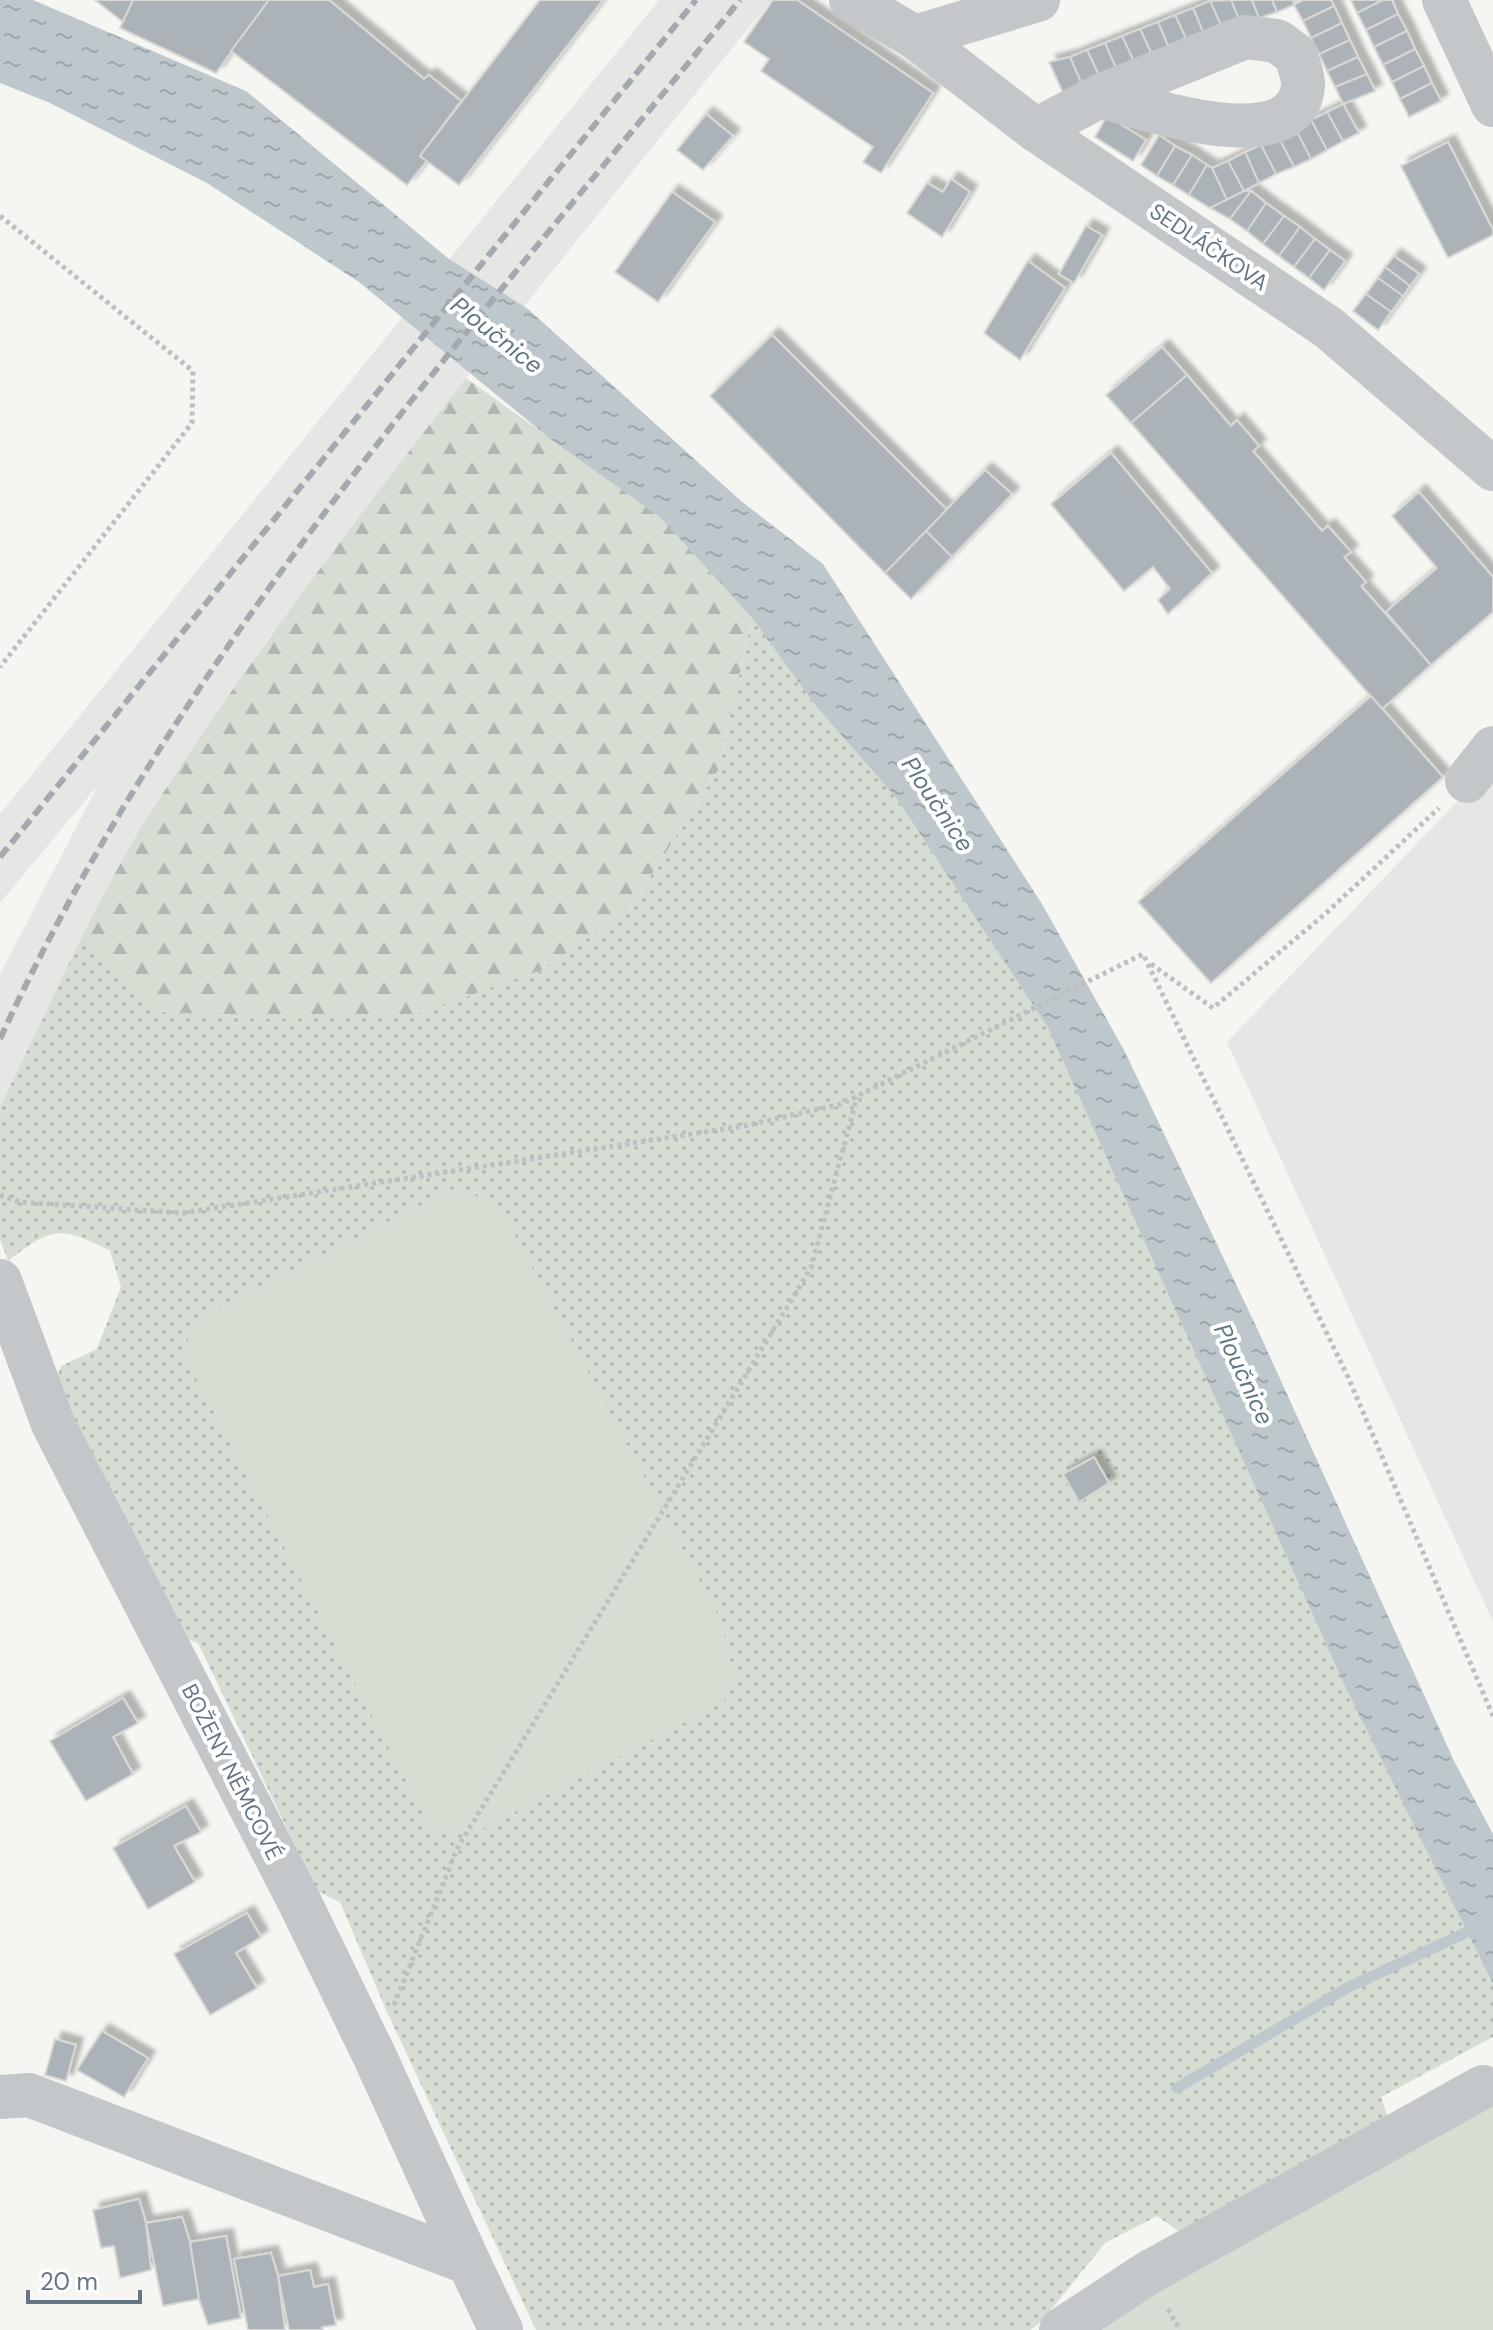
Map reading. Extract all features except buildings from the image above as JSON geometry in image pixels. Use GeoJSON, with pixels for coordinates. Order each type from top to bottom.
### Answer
{"type":"FeatureCollection","features":[{"type":"Feature","properties":{"kind":"street","name":"SEDLÁČKOVA"},"geometry":{"type":"LineString","coordinates":[[851,0],[915,37],[1036,130],[1329,328],[1493,469]]}},
{"type":"Feature","properties":{"kind":"street"},"geometry":{"type":"LineString","coordinates":[[915,37],[1038,0]]}},
{"type":"Feature","properties":{"kind":"street"},"geometry":{"type":"LineString","coordinates":[[1444,0],[1493,105]]}},
{"type":"Feature","properties":{"kind":"street"},"geometry":{"type":"LineString","coordinates":[[1036,130],[1100,96]]}},
{"type":"Feature","properties":{"kind":"street","name":"BOŽENY NĚMCOVÉ"},"geometry":{"type":"LineString","coordinates":[[0,1281],[53,1424],[375,2057],[501,2330]]}},
{"type":"Feature","properties":{"kind":"street"},"geometry":{"type":"LineString","coordinates":[[1061,2330],[1148,2273],[1483,2087]]}},
{"type":"Feature","properties":{"kind":"street"},"geometry":{"type":"LineString","coordinates":[[0,2097],[29,2095],[469,2263]]}},
{"type":"Feature","properties":{"kind":"path"},"geometry":{"type":"LineString","coordinates":[[0,216],[193,371],[192,423],[0,667]]}},
{"type":"Feature","properties":{"kind":"path"},"geometry":{"type":"LineString","coordinates":[[1150,964],[1213,1008],[1325,914],[1480,765]]}},
{"type":"Feature","properties":{"kind":"path"},"geometry":{"type":"LineString","coordinates":[[0,1195],[20,1202],[183,1213],[749,1125],[841,1104],[1143,954],[1348,1377],[1493,1716]]}},
{"type":"Feature","properties":{"kind":"path"},"geometry":{"type":"LineString","coordinates":[[375,2057],[408,1965],[458,1847],[811,1268],[857,1096]]}},
{"type":"Feature","properties":{"kind":"shaded area"},"geometry":{"type":"Polygon","coordinates":[[[659,0],[771,0],[466,378],[267,640],[150,813],[84,932],[0,1107],[0,974],[98,785],[0,903],[0,814],[659,0]]]}},
{"type":"Feature","properties":{"kind":"shaded area"},"geometry":{"type":"Polygon","coordinates":[[[1493,764],[1493,1622],[1227,1042],[1493,764]]]}},
{"type":"Feature","properties":{"kind":"green space"},"geometry":{"type":"Polygon","coordinates":[[[466,378],[660,517],[752,618],[718,770],[628,912],[539,971],[414,1015],[277,1019],[153,1011],[84,932],[143,825],[226,699],[344,537],[466,378]]]}},
{"type":"Feature","properties":{"kind":"green space"},"geometry":{"type":"Polygon","coordinates":[[[752,618],[815,705],[897,799],[1048,1028],[1348,1693],[1493,1984],[1493,2037],[1381,2097],[1391,2127],[1194,2242],[1157,2216],[1105,2243],[1041,2322],[1030,2330],[536,2330],[387,2012],[340,1902],[317,1891],[198,1643],[173,1635],[53,1388],[61,1366],[97,1349],[121,1287],[110,1251],[79,1237],[57,1234],[35,1241],[8,1261],[0,1239],[0,1107],[84,932],[154,1011],[277,1019],[628,912],[718,770],[752,618]]]}},
{"type":"Feature","properties":{"kind":"green space"},"geometry":{"type":"Polygon","coordinates":[[[461,1185],[506,1218],[721,1620],[735,1678],[724,1702],[472,1835],[433,1833],[183,1354],[195,1319],[461,1185]]]}},
{"type":"Feature","properties":{"kind":"green space"},"geometry":{"type":"Polygon","coordinates":[[[1493,2106],[1493,2330],[1083,2330],[1493,2106]]]}},
{"type":"Feature","properties":{"kind":"water","name":"Ploučnice"},"geometry":{"type":"Polygon","coordinates":[[[0,0],[33,0],[246,91],[449,259],[528,309],[741,501],[823,564],[1042,904],[1124,1050],[1256,1326],[1455,1763],[1493,1834],[1493,1984],[1348,1693],[1048,1028],[897,799],[815,705],[752,618],[660,517],[549,438],[359,282],[207,183],[50,103],[0,83],[0,0]]]}},
{"type":"Feature","properties":{"kind":"waterway"},"geometry":{"type":"LineString","coordinates":[[1177,2088],[1349,1987],[1493,1920]]}},
{"type":"Feature","properties":{"kind":"railway"},"geometry":{"type":"LineString","coordinates":[[0,857],[696,0]]}},
{"type":"Feature","properties":{"kind":"railway"},"geometry":{"type":"LineString","coordinates":[[0,1039],[72,896],[153,759],[242,626],[435,371],[740,0]]}}]}
